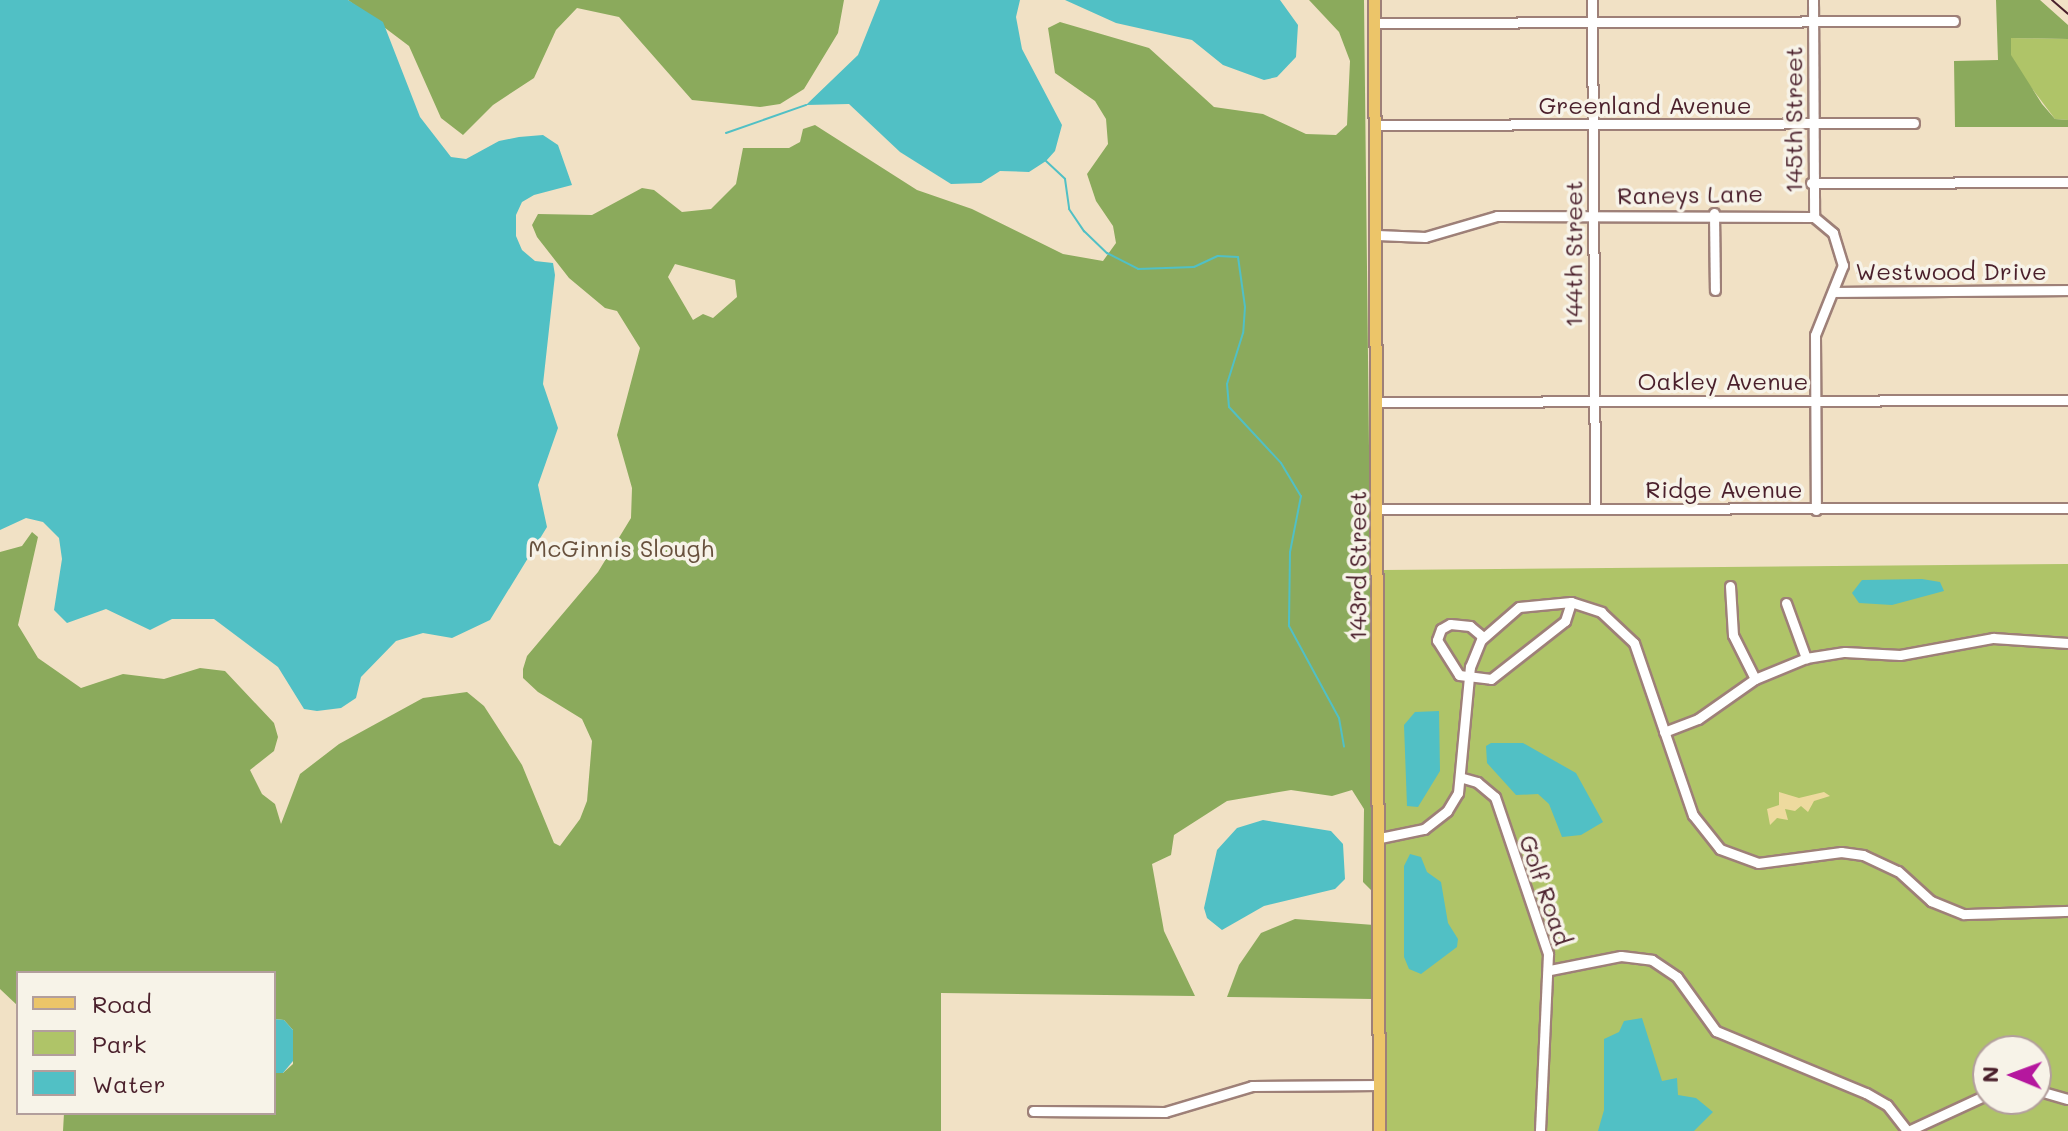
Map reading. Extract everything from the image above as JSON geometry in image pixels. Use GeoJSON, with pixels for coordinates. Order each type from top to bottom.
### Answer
{"type":"FeatureCollection","features":[{"type":"Feature","properties":{"kind":"main road","name":"143rd Street"},"geometry":{"type":"LineString","coordinates":[[1374,0],[1379,509],[1379,1131]]}},
{"type":"Feature","properties":{"kind":"street","name":"144th Street"},"geometry":{"type":"LineString","coordinates":[[1592,0],[1595,509]]}},
{"type":"Feature","properties":{"kind":"street","name":"145th Street"},"geometry":{"type":"LineString","coordinates":[[1813,0],[1811,183],[1814,217],[1840,245],[1843,265],[1835,292],[1817,323],[1816,510]]}},
{"type":"Feature","properties":{"kind":"street"},"geometry":{"type":"LineString","coordinates":[[1375,23],[1954,21]]}},
{"type":"Feature","properties":{"kind":"street","name":"Greenland Avenue"},"geometry":{"type":"LineString","coordinates":[[1375,125],[1914,123]]}},
{"type":"Feature","properties":{"kind":"street"},"geometry":{"type":"LineString","coordinates":[[1811,183],[2068,182]]}},
{"type":"Feature","properties":{"kind":"street"},"geometry":{"type":"LineString","coordinates":[[1714,213],[1715,290]]}},
{"type":"Feature","properties":{"kind":"street","name":"Raneys Lane"},"geometry":{"type":"LineString","coordinates":[[1377,235],[1425,237],[1497,216],[1714,213],[1814,217]]}},
{"type":"Feature","properties":{"kind":"street","name":"Westwood Drive"},"geometry":{"type":"LineString","coordinates":[[1835,292],[2068,290]]}},
{"type":"Feature","properties":{"kind":"street","name":"Oakley Avenue"},"geometry":{"type":"LineString","coordinates":[[1378,402],[2068,400]]}},
{"type":"Feature","properties":{"kind":"street","name":"Ridge Avenue"},"geometry":{"type":"LineString","coordinates":[[1379,509],[2068,508]]}},
{"type":"Feature","properties":{"kind":"street"},"geometry":{"type":"LineString","coordinates":[[1730,586],[1733,635],[1755,679]]}},
{"type":"Feature","properties":{"kind":"street"},"geometry":{"type":"LineString","coordinates":[[1380,838],[1408,835],[1437,821],[1463,778],[1468,679],[1483,637],[1519,607],[1571,602],[1601,612],[1634,643],[1700,828],[1730,854],[1775,863],[1841,852],[1863,855],[1898,871],[1948,910],[2068,911]]}},
{"type":"Feature","properties":{"kind":"street"},"geometry":{"type":"LineString","coordinates":[[1483,637],[1464,624],[1446,625],[1438,635],[1454,670],[1468,679],[1501,676],[1565,621],[1571,602]]}},
{"type":"Feature","properties":{"kind":"street"},"geometry":{"type":"LineString","coordinates":[[1786,603],[1806,658]]}},
{"type":"Feature","properties":{"kind":"street"},"geometry":{"type":"LineString","coordinates":[[1664,732],[1698,719],[1755,679],[1806,658],[1845,652],[1900,655],[1993,638],[2068,643]]}},
{"type":"Feature","properties":{"kind":"street","name":"Golf Road"},"geometry":{"type":"LineString","coordinates":[[1463,778],[1477,782],[1495,797],[1550,970],[1540,1131]]}},
{"type":"Feature","properties":{"kind":"street"},"geometry":{"type":"LineString","coordinates":[[1550,970],[1621,956],[1652,960],[1677,977],[1716,1031],[1866,1093],[1887,1105],[1908,1131],[1972,1101]]}},
{"type":"Feature","properties":{"kind":"street"},"geometry":{"type":"LineString","coordinates":[[1033,1111],[1177,1111],[1264,1084],[1379,1085]]}},
{"type":"Feature","properties":{"kind":"green space"},"geometry":{"type":"Polygon","coordinates":[[[348,0],[844,0],[838,33],[804,89],[780,104],[760,107],[692,100],[619,17],[577,8],[556,30],[534,78],[493,105],[463,135],[441,118],[409,46],[348,0]]]}},
{"type":"Feature","properties":{"kind":"green space"},"geometry":{"type":"Polygon","coordinates":[[[1309,0],[1364,0],[1374,893],[1363,882],[1364,809],[1352,790],[1332,796],[1291,790],[1227,801],[1174,835],[1171,855],[1152,864],[1164,931],[1195,996],[941,993],[941,1131],[63,1131],[64,1115],[276,1115],[276,1073],[283,1073],[293,1064],[293,1030],[284,1020],[276,1019],[276,971],[16,971],[16,1004],[0,989],[0,552],[22,546],[32,532],[38,537],[18,625],[38,658],[81,688],[123,674],[164,679],[200,668],[225,671],[274,723],[278,737],[274,751],[250,770],[262,794],[275,804],[281,824],[300,774],[339,744],[423,698],[467,692],[484,706],[522,765],[554,843],[560,846],[580,819],[587,801],[592,741],[582,719],[538,692],[523,678],[523,669],[527,656],[598,572],[631,518],[632,488],[617,435],[640,348],[617,311],[605,308],[569,278],[537,237],[532,225],[538,214],[592,215],[642,188],[654,190],[682,212],[711,209],[736,184],[743,148],[789,148],[800,142],[803,129],[815,125],[917,190],[972,209],[1063,254],[1103,261],[1116,243],[1113,226],[1096,201],[1087,174],[1108,144],[1106,119],[1095,101],[1055,73],[1048,28],[1060,22],[1149,48],[1214,107],[1263,114],[1306,134],[1336,135],[1347,125],[1350,61],[1339,32],[1309,0]],[[675,264],[668,277],[693,320],[703,314],[713,318],[737,297],[735,280],[675,264]]]}},
{"type":"Feature","properties":{"kind":"green space"},"geometry":{"type":"Polygon","coordinates":[[[1996,0],[2040,0],[2068,25],[2068,39],[2011,38],[2011,55],[2042,104],[2055,119],[2068,120],[2068,127],[1955,127],[1954,61],[1998,60],[1996,0]]]}},
{"type":"Feature","properties":{"kind":"green space"},"geometry":{"type":"Polygon","coordinates":[[[2011,38],[2068,39],[2068,120],[2055,119],[2024,78],[2011,56],[2011,38]]]}},
{"type":"Feature","properties":{"kind":"green space"},"geometry":{"type":"Polygon","coordinates":[[[2068,564],[2068,1131],[1383,1131],[1384,570],[2068,564]]]}},
{"type":"Feature","properties":{"kind":"green space"},"geometry":{"type":"Polygon","coordinates":[[[1295,919],[1374,925],[1373,999],[1227,997],[1239,965],[1261,933],[1295,919]]]}},
{"type":"Feature","properties":{"kind":"sand"},"geometry":{"type":"Polygon","coordinates":[[[1779,792],[1799,798],[1824,792],[1830,796],[1814,801],[1808,812],[1801,806],[1795,811],[1785,809],[1788,820],[1777,818],[1770,825],[1767,809],[1779,805],[1779,792]]]}},
{"type":"Feature","properties":{"kind":"water","name":"McGinnis Slough"},"geometry":{"type":"Polygon","coordinates":[[[0,0],[348,0],[383,22],[420,117],[451,157],[466,159],[499,141],[519,137],[543,135],[558,145],[572,185],[534,195],[522,202],[516,215],[516,236],[522,250],[535,261],[553,263],[555,275],[543,384],[558,428],[538,485],[547,527],[490,620],[452,638],[423,633],[396,641],[361,677],[356,698],[341,708],[317,711],[304,709],[278,667],[214,619],[172,619],[150,630],[106,609],[67,623],[54,610],[62,559],[59,538],[43,522],[26,518],[0,530],[0,0]]]}},
{"type":"Feature","properties":{"kind":"water"},"geometry":{"type":"Polygon","coordinates":[[[880,0],[1020,0],[1016,17],[1022,49],[1062,125],[1055,151],[1046,161],[1029,172],[1000,171],[981,183],[951,184],[900,152],[849,104],[806,105],[858,55],[880,0]]]}},
{"type":"Feature","properties":{"kind":"water"},"geometry":{"type":"Polygon","coordinates":[[[1065,0],[1280,0],[1298,25],[1296,57],[1277,77],[1264,80],[1223,65],[1192,40],[1116,23],[1065,0]]]}},
{"type":"Feature","properties":{"kind":"water"},"geometry":{"type":"Polygon","coordinates":[[[1922,579],[1940,582],[1944,591],[1892,605],[1859,603],[1852,593],[1862,580],[1922,579]]]}},
{"type":"Feature","properties":{"kind":"water"},"geometry":{"type":"Polygon","coordinates":[[[1439,711],[1440,771],[1418,807],[1407,806],[1404,725],[1415,712],[1439,711]]]}},
{"type":"Feature","properties":{"kind":"water"},"geometry":{"type":"Polygon","coordinates":[[[1491,743],[1523,743],[1576,773],[1603,822],[1581,835],[1562,837],[1549,804],[1538,794],[1516,795],[1487,763],[1486,746],[1491,743]]]}},
{"type":"Feature","properties":{"kind":"water"},"geometry":{"type":"Polygon","coordinates":[[[1263,820],[1331,831],[1343,844],[1345,879],[1335,889],[1264,906],[1222,930],[1207,918],[1204,908],[1217,850],[1237,828],[1263,820]]]}},
{"type":"Feature","properties":{"kind":"water"},"geometry":{"type":"Polygon","coordinates":[[[1410,854],[1421,857],[1427,872],[1441,882],[1448,923],[1458,939],[1457,947],[1421,974],[1409,969],[1404,957],[1404,866],[1410,854]]]}},
{"type":"Feature","properties":{"kind":"water"},"geometry":{"type":"Polygon","coordinates":[[[1642,1018],[1662,1081],[1677,1078],[1678,1095],[1696,1098],[1713,1112],[1694,1131],[1598,1131],[1604,1110],[1604,1039],[1619,1032],[1624,1021],[1642,1018]]]}},
{"type":"Feature","properties":{"kind":"water"},"geometry":{"type":"Polygon","coordinates":[[[276,1019],[284,1020],[293,1030],[293,1061],[283,1073],[276,1073],[276,1019]]]}},
{"type":"Feature","properties":{"kind":"waterway"},"geometry":{"type":"LineString","coordinates":[[726,133],[806,105]]}},
{"type":"Feature","properties":{"kind":"waterway"},"geometry":{"type":"LineString","coordinates":[[1046,161],[1065,179],[1069,209],[1084,231],[1107,253],[1138,269],[1194,267],[1218,256],[1238,257],[1245,307],[1243,333],[1227,384],[1229,407],[1281,463],[1301,496],[1290,552],[1289,626],[1339,718],[1344,747]]}},
{"type":"Feature","properties":{"kind":"railway"},"geometry":{"type":"LineString","coordinates":[[2052,0],[2068,14]]}}]}
